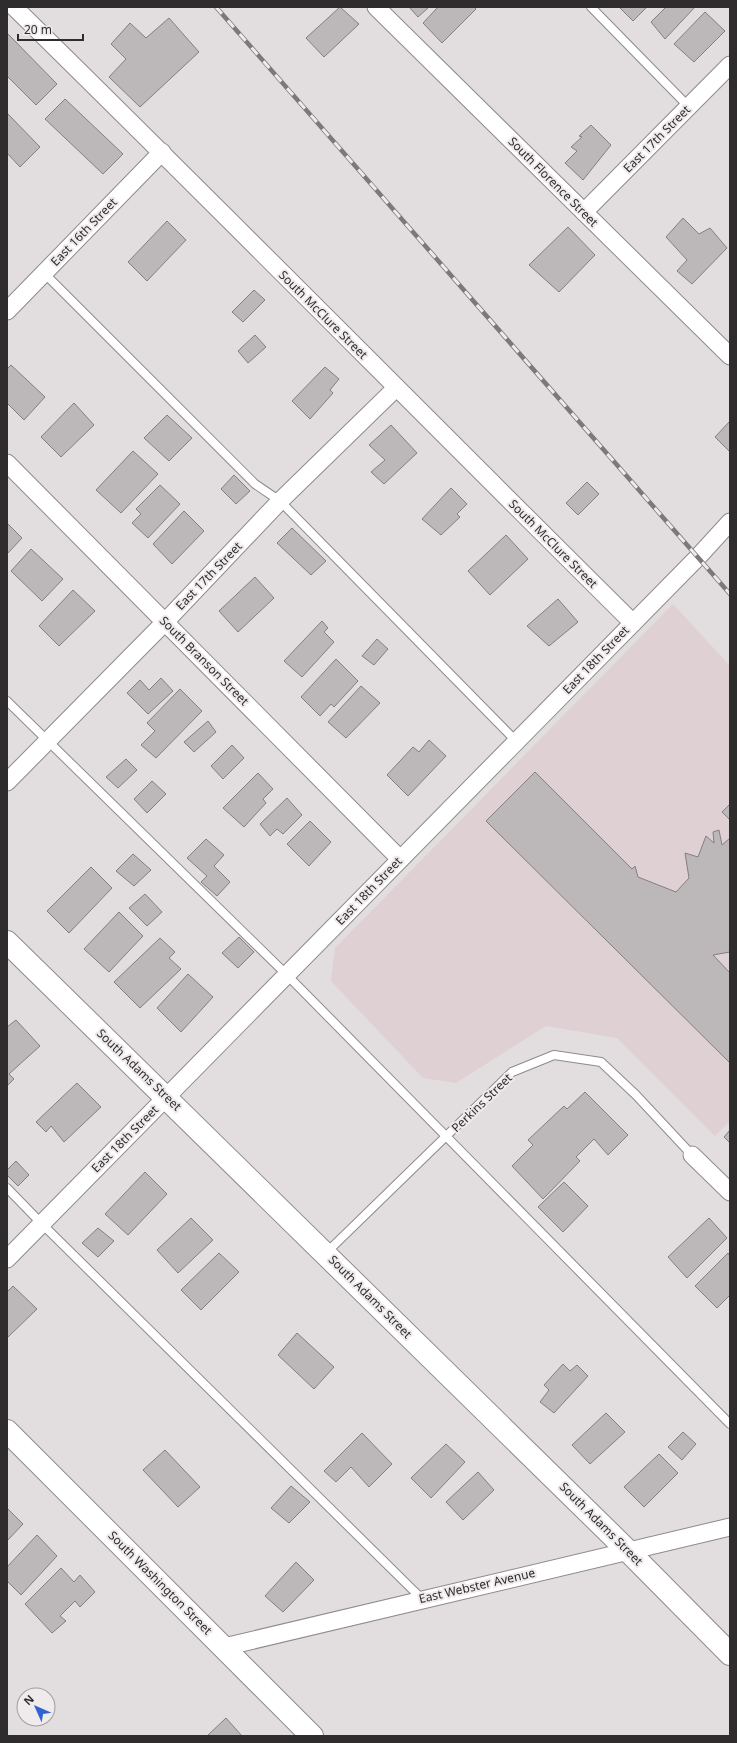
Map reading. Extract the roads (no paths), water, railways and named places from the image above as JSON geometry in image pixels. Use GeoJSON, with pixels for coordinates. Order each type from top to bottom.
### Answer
{"type":"FeatureCollection","features":[{"type":"Feature","properties":{"kind":"main road","name":"South Adams Street"},"geometry":{"type":"LineString","coordinates":[[7,942],[167,1097],[628,1551],[730,1654]]}},
{"type":"Feature","properties":{"kind":"main road","name":"South Washington Street"},"geometry":{"type":"LineString","coordinates":[[7,1431],[312,1736]]}},
{"type":"Feature","properties":{"kind":"street","name":"South McClure Street"},"geometry":{"type":"LineString","coordinates":[[14,7],[162,152],[396,388],[633,623]]}},
{"type":"Feature","properties":{"kind":"street","name":"South Florence Street"},"geometry":{"type":"LineString","coordinates":[[376,7],[730,356]]}},
{"type":"Feature","properties":{"kind":"street","name":"East 17th Street"},"geometry":{"type":"LineString","coordinates":[[584,212],[730,65]]}},
{"type":"Feature","properties":{"kind":"street","name":"East 16th Street"},"geometry":{"type":"LineString","coordinates":[[7,311],[162,152]]}},
{"type":"Feature","properties":{"kind":"street","name":"East 17th Street"},"geometry":{"type":"LineString","coordinates":[[7,782],[165,622],[280,501],[396,388]]}},
{"type":"Feature","properties":{"kind":"street","name":"South Branson Street"},"geometry":{"type":"LineString","coordinates":[[7,463],[400,859]]}},
{"type":"Feature","properties":{"kind":"street","name":"East 18th Street"},"geometry":{"type":"LineString","coordinates":[[7,1259],[517,742],[730,522]]}},
{"type":"Feature","properties":{"kind":"street"},"geometry":{"type":"LineString","coordinates":[[692,1155],[730,1192]]}},
{"type":"Feature","properties":{"kind":"street","name":"East Webster Avenue"},"geometry":{"type":"LineString","coordinates":[[224,1647],[730,1527]]}},
{"type":"Feature","properties":{"kind":"lane"},"geometry":{"type":"LineString","coordinates":[[591,7],[689,107]]}},
{"type":"Feature","properties":{"kind":"lane"},"geometry":{"type":"LineString","coordinates":[[44,273],[255,484],[280,501],[517,742]]}},
{"type":"Feature","properties":{"kind":"lane"},"geometry":{"type":"LineString","coordinates":[[7,701],[287,974],[730,1424]]}},
{"type":"Feature","properties":{"kind":"lane","name":"Perkins Street"},"geometry":{"type":"LineString","coordinates":[[326,1254],[512,1072],[554,1055],[601,1062],[636,1095],[692,1155]]}},
{"type":"Feature","properties":{"kind":"lane"},"geometry":{"type":"LineString","coordinates":[[7,1188],[422,1599]]}},
{"type":"Feature","properties":{"kind":"railway"},"geometry":{"type":"LineString","coordinates":[[216,7],[730,594]]}}]}
